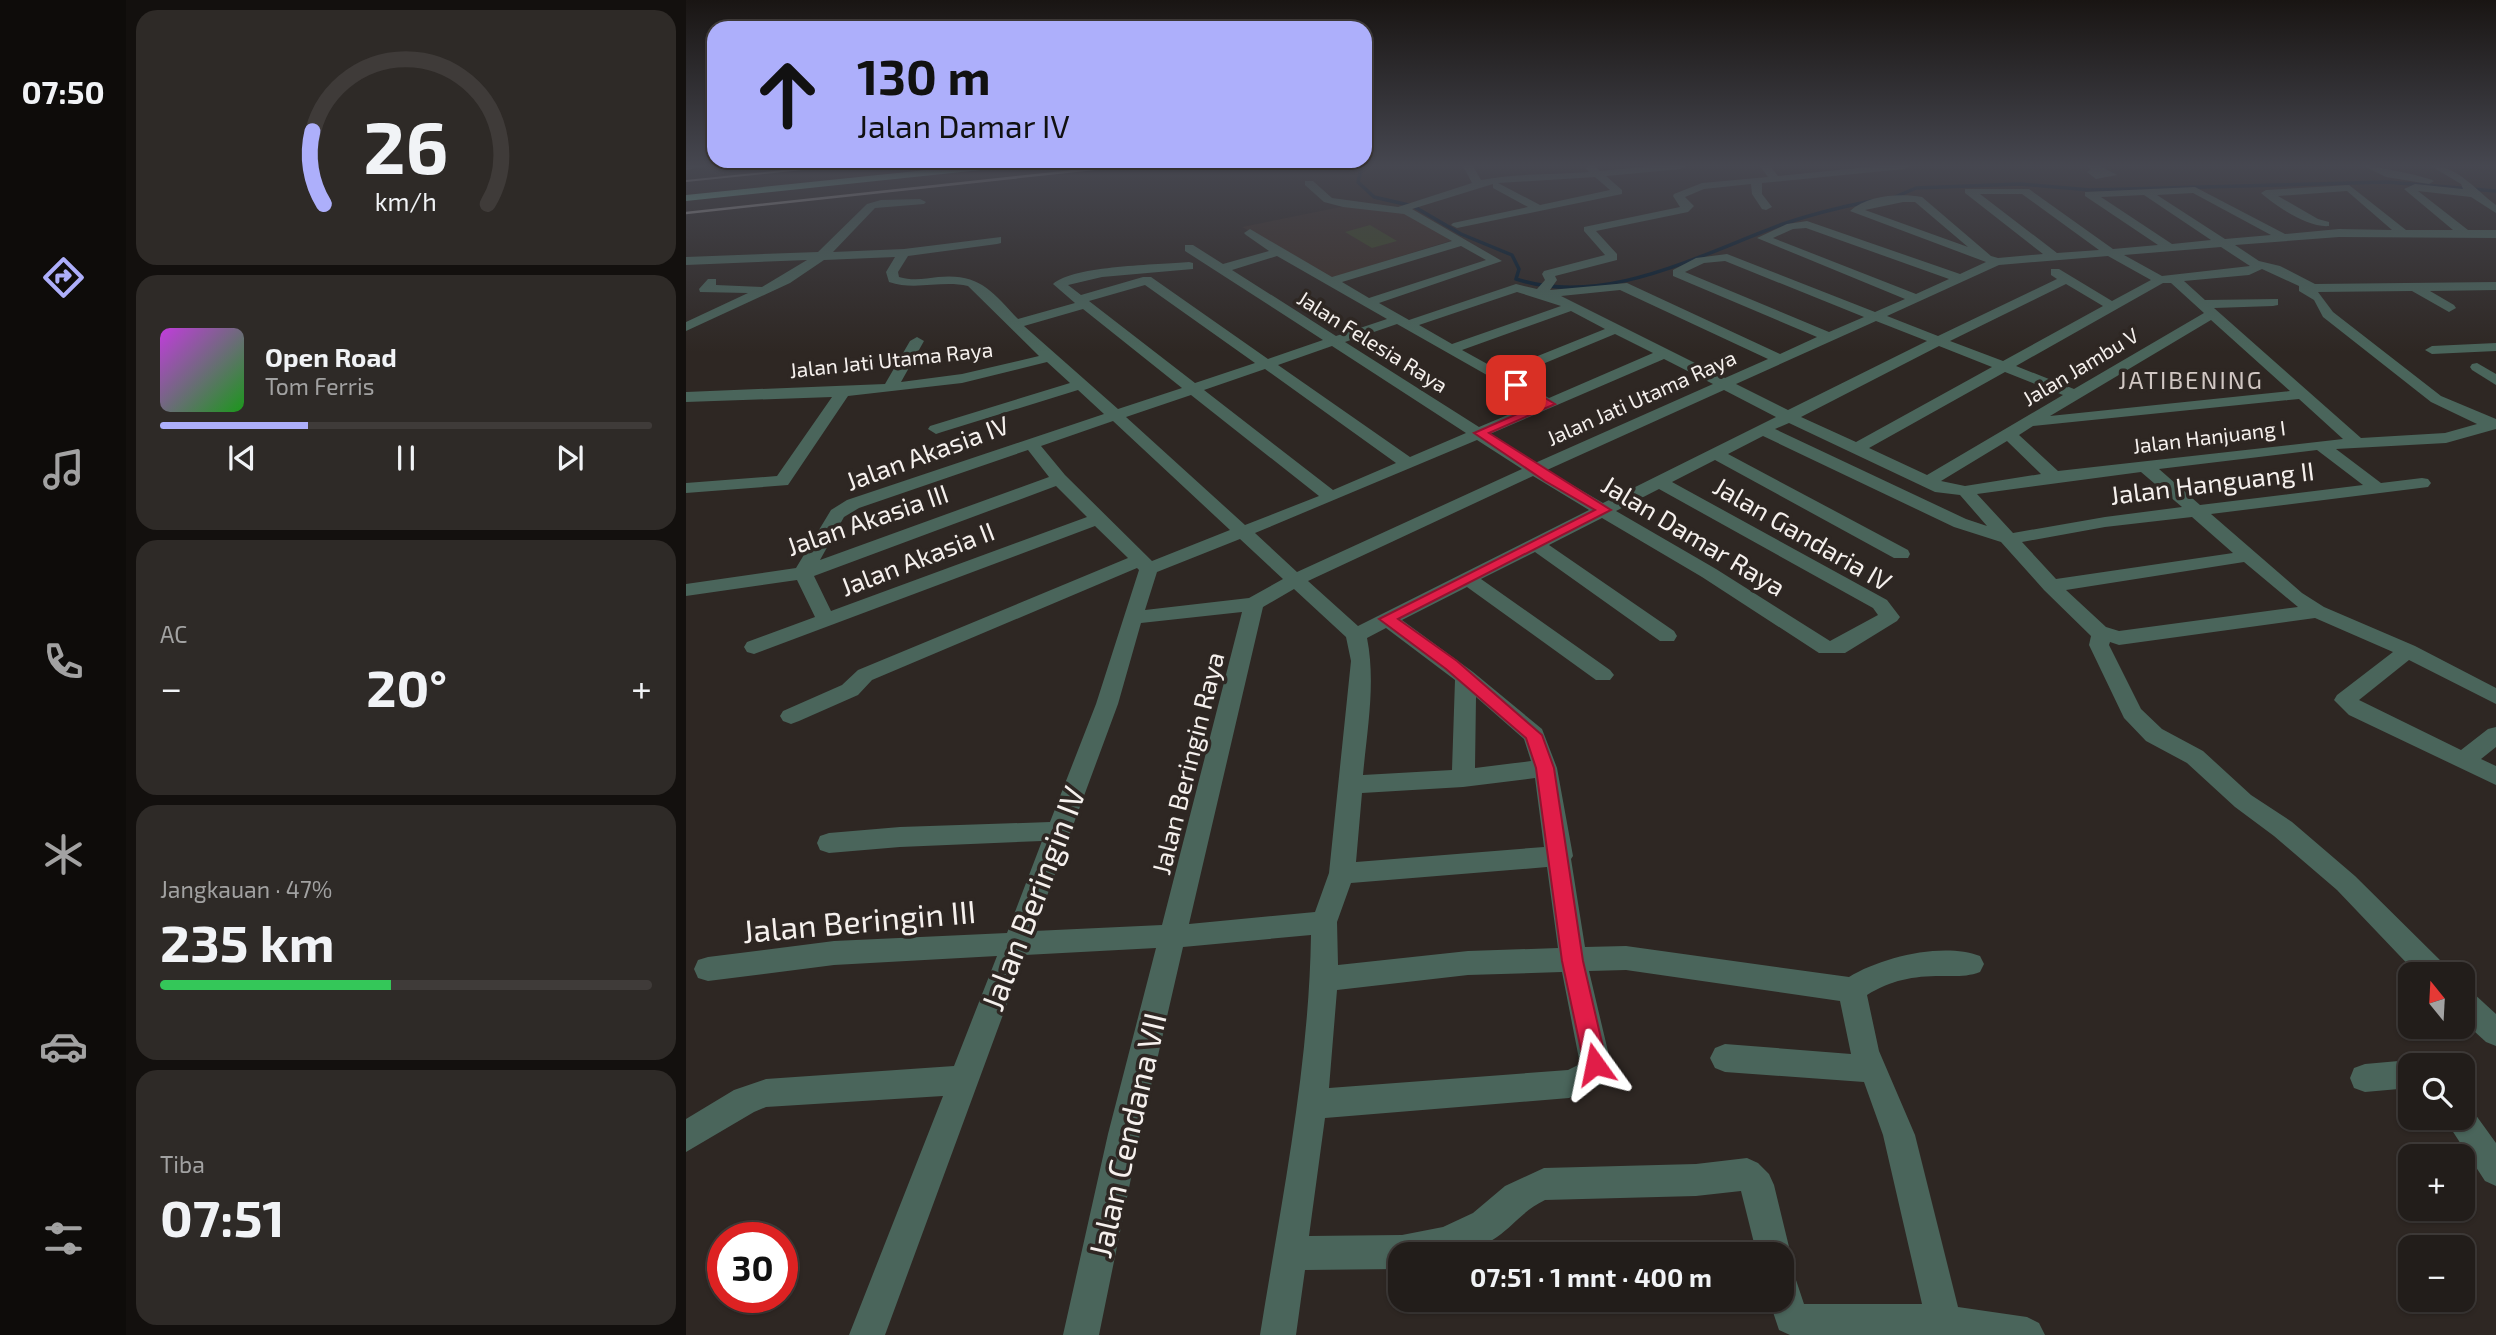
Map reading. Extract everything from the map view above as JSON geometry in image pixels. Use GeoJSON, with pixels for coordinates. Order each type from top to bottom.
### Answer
{"type":"FeatureCollection","features":[{"type":"Feature","properties":{"kind":"street"},"geometry":{"type":"LineString","coordinates":[[686,327],[786,280],[824,254],[849,228]]}},
{"type":"Feature","properties":{"kind":"street"},"geometry":{"type":"LineString","coordinates":[[1370,302],[1496,261],[1442,228]]}},
{"type":"Feature","properties":{"kind":"street"},"geometry":{"type":"LineString","coordinates":[[1541,291],[1551,280],[1548,274],[1612,257],[1588,229],[1592,228]]}},
{"type":"Feature","properties":{"kind":"street"},"geometry":{"type":"LineString","coordinates":[[1785,228],[1763,237],[1915,298]]}},
{"type":"Feature","properties":{"kind":"street"},"geometry":{"type":"LineString","coordinates":[[1819,228],[1959,278]]}},
{"type":"Feature","properties":{"kind":"street"},"geometry":{"type":"LineString","coordinates":[[1902,228],[1991,259]]}},
{"type":"Feature","properties":{"kind":"street"},"geometry":{"type":"LineString","coordinates":[[1954,228],[1991,259]]}},
{"type":"Feature","properties":{"kind":"street"},"geometry":{"type":"LineString","coordinates":[[2017,228],[2053,256]]}},
{"type":"Feature","properties":{"kind":"street"},"geometry":{"type":"LineString","coordinates":[[2077,228],[2108,251],[2167,279],[2206,309],[2356,442]]}},
{"type":"Feature","properties":{"kind":"street"},"geometry":{"type":"LineString","coordinates":[[2141,228],[2167,245]]}},
{"type":"Feature","properties":{"kind":"street"},"geometry":{"type":"LineString","coordinates":[[2202,228],[2255,264],[2276,269],[2322,289],[2496,286]]}},
{"type":"Feature","properties":{"kind":"street"},"geometry":{"type":"LineString","coordinates":[[2266,228],[2281,236]]}},
{"type":"Feature","properties":{"kind":"street"},"geometry":{"type":"LineString","coordinates":[[2332,228],[2339,233]]}},
{"type":"Feature","properties":{"kind":"street"},"geometry":{"type":"LineString","coordinates":[[2398,228],[2402,232]]}},
{"type":"Feature","properties":{"kind":"street"},"geometry":{"type":"LineString","coordinates":[[2458,228],[2464,233]]}},
{"type":"Feature","properties":{"kind":"street"},"geometry":{"type":"LineString","coordinates":[[1250,233],[1549,404]]}},
{"type":"Feature","properties":{"kind":"street","name":"Jalan Jati Utama Raya"},"geometry":{"type":"LineString","coordinates":[[1295,580],[1959,278],[1991,259],[2339,233],[2496,234]]}},
{"type":"Feature","properties":{"kind":"street"},"geometry":{"type":"LineString","coordinates":[[686,261],[904,253],[997,240]]}},
{"type":"Feature","properties":{"kind":"street"},"geometry":{"type":"LineString","coordinates":[[1333,281],[1461,242]]}},
{"type":"Feature","properties":{"kind":"street","name":"Jalan Felesia Raya"},"geometry":{"type":"LineString","coordinates":[[1189,248],[1535,469]]}},
{"type":"Feature","properties":{"kind":"street"},"geometry":{"type":"LineString","coordinates":[[1279,252],[1215,265],[1092,276],[1059,284],[1331,497]]}},
{"type":"Feature","properties":{"kind":"street"},"geometry":{"type":"LineString","coordinates":[[904,253],[892,272],[893,279],[905,282],[950,280],[975,284],[1013,325],[1082,384],[1356,635],[1361,661],[1360,692],[1342,873],[1324,922],[1324,979],[1312,1104],[1278,1335]]}},
{"type":"Feature","properties":{"kind":"street"},"geometry":{"type":"LineString","coordinates":[[1828,337],[1677,273],[1686,266],[1713,257],[1727,258],[2076,396]]}},
{"type":"Feature","properties":{"kind":"street"},"geometry":{"type":"LineString","coordinates":[[2032,258],[2111,306]]}},
{"type":"Feature","properties":{"kind":"street"},"geometry":{"type":"LineString","coordinates":[[1856,449],[2004,369],[2111,306],[2167,279],[2254,270],[2258,267],[2255,264]]}},
{"type":"Feature","properties":{"kind":"street"},"geometry":{"type":"LineString","coordinates":[[1013,325],[1189,267]]}},
{"type":"Feature","properties":{"kind":"street"},"geometry":{"type":"LineString","coordinates":[[1356,635],[1936,342],[2067,279]]}},
{"type":"Feature","properties":{"kind":"street"},"geometry":{"type":"LineString","coordinates":[[1147,280],[1409,464]]}},
{"type":"Feature","properties":{"kind":"street"},"geometry":{"type":"LineString","coordinates":[[712,282],[705,289],[766,289]]}},
{"type":"Feature","properties":{"kind":"street"},"geometry":{"type":"LineString","coordinates":[[2301,282],[2300,285],[2321,300],[2319,302],[2328,314],[2430,394],[2494,424]]}},
{"type":"Feature","properties":{"kind":"street","name":"Jalan Akasia IV"},"geometry":{"type":"LineString","coordinates":[[803,573],[837,514],[853,505],[1030,442],[1331,341],[1513,288],[1541,291],[1622,286],[1779,359]]}},
{"type":"Feature","properties":{"kind":"street"},"geometry":{"type":"LineString","coordinates":[[2414,287],[2449,308]]}},
{"type":"Feature","properties":{"kind":"street","name":"Jalan Hanjuang I"},"geometry":{"type":"LineString","coordinates":[[1541,291],[1789,417],[1941,488],[1965,491],[2054,477],[2320,445],[2446,438],[2494,424]]}},
{"type":"Feature","properties":{"kind":"street"},"geometry":{"type":"LineString","coordinates":[[2206,309],[2273,302]]}},
{"type":"Feature","properties":{"kind":"street"},"geometry":{"type":"LineString","coordinates":[[1453,348],[1571,307]]}},
{"type":"Feature","properties":{"kind":"street","name":"Jalan Jambu V"},"geometry":{"type":"LineString","coordinates":[[1929,481],[2076,396],[2206,309]]}},
{"type":"Feature","properties":{"kind":"street"},"geometry":{"type":"LineString","coordinates":[[1500,376],[1616,329]]}},
{"type":"Feature","properties":{"kind":"street"},"geometry":{"type":"LineString","coordinates":[[891,386],[917,341]]}},
{"type":"Feature","properties":{"kind":"street"},"geometry":{"type":"LineString","coordinates":[[2432,350],[2496,347]]}},
{"type":"Feature","properties":{"kind":"street"},"geometry":{"type":"LineString","coordinates":[[791,716],[850,690],[866,675],[891,664],[1145,565],[1244,532],[1662,354]]}},
{"type":"Feature","properties":{"kind":"street","name":"Jalan Jati Utama Raya"},"geometry":{"type":"LineString","coordinates":[[686,397],[844,390],[974,377],[1050,357]]}},
{"type":"Feature","properties":{"kind":"street"},"geometry":{"type":"LineString","coordinates":[[2477,367],[2496,381]]}},
{"type":"Feature","properties":{"kind":"street"},"geometry":{"type":"LineString","coordinates":[[936,429],[1082,384]]}},
{"type":"Feature","properties":{"kind":"street"},"geometry":{"type":"LineString","coordinates":[[686,488],[782,481],[844,390]]}},
{"type":"Feature","properties":{"kind":"street"},"geometry":{"type":"LineString","coordinates":[[2028,423],[2302,394]]}},
{"type":"Feature","properties":{"kind":"street"},"geometry":{"type":"LineString","coordinates":[[1764,430],[1960,523],[2010,539]]}},
{"type":"Feature","properties":{"kind":"street"},"geometry":{"type":"LineString","coordinates":[[2010,435],[2054,477]]}},
{"type":"Feature","properties":{"kind":"street"},"geometry":{"type":"LineString","coordinates":[[1030,442],[1059,479],[1145,565]]}},
{"type":"Feature","properties":{"kind":"street"},"geometry":{"type":"LineString","coordinates":[[2320,445],[2376,487]]}},
{"type":"Feature","properties":{"kind":"street"},"geometry":{"type":"LineString","coordinates":[[1716,454],[1901,554]]}},
{"type":"Feature","properties":{"kind":"street"},"geometry":{"type":"LineString","coordinates":[[2146,467],[2295,597],[2317,611],[2408,651],[2496,697]]}},
{"type":"Feature","properties":{"kind":"street","name":"Jalan Damar Raya"},"geometry":{"type":"LineString","coordinates":[[1535,469],[1826,648]]}},
{"type":"Feature","properties":{"kind":"street","name":"Jalan Akasia III"},"geometry":{"type":"LineString","coordinates":[[686,590],[803,573],[1059,479]]}},
{"type":"Feature","properties":{"kind":"street","name":"Jalan Gandaria IV"},"geometry":{"type":"LineString","coordinates":[[1659,482],[1880,604],[1889,612],[1887,621],[1838,648],[1826,648]]}},
{"type":"Feature","properties":{"kind":"street","name":"Jalan Hanguang II"},"geometry":{"type":"LineString","coordinates":[[2010,539],[2195,510],[2422,483]]}},
{"type":"Feature","properties":{"kind":"street"},"geometry":{"type":"LineString","coordinates":[[1965,491],[2051,586],[2105,635],[2119,638],[2317,611]]}},
{"type":"Feature","properties":{"kind":"street","name":"Jalan Akasia II"},"geometry":{"type":"LineString","coordinates":[[754,647],[1099,518]]}},
{"type":"Feature","properties":{"kind":"street"},"geometry":{"type":"LineString","coordinates":[[1535,544],[1667,636]]}},
{"type":"Feature","properties":{"kind":"street"},"geometry":{"type":"LineString","coordinates":[[2051,586],[2247,556]]}},
{"type":"Feature","properties":{"kind":"street","name":"Jalan Beringin IV"},"geometry":{"type":"LineString","coordinates":[[867,1335],[940,1149],[963,1080],[1107,704],[1133,618],[1145,565]]}},
{"type":"Feature","properties":{"kind":"street"},"geometry":{"type":"LineString","coordinates":[[803,573],[826,620]]}},
{"type":"Feature","properties":{"kind":"street"},"geometry":{"type":"LineString","coordinates":[[1467,578],[1603,675]]}},
{"type":"Feature","properties":{"kind":"street"},"geometry":{"type":"LineString","coordinates":[[1133,618],[1254,604],[1295,580]]}},
{"type":"Feature","properties":{"kind":"street","name":"Jalan Beringin Raya"},"geometry":{"type":"LineString","coordinates":[[1174,936],[1254,604]]}},
{"type":"Feature","properties":{"kind":"street"},"geometry":{"type":"LineString","coordinates":[[1312,1104],[1569,1084],[1591,1074],[1595,1064],[1573,961],[1560,856],[1545,768],[1534,735],[1466,677],[1387,619]]}},
{"type":"Feature","properties":{"kind":"street"},"geometry":{"type":"LineString","coordinates":[[2105,635],[2099,645],[2133,713],[2154,735],[2195,757],[2242,801],[2283,829],[2336,874],[2423,962]]}},
{"type":"Feature","properties":{"kind":"street"},"geometry":{"type":"LineString","coordinates":[[2408,651],[2345,700],[2357,710],[2496,776]]}},
{"type":"Feature","properties":{"kind":"street"},"geometry":{"type":"LineString","coordinates":[[1463,778],[1466,677]]}},
{"type":"Feature","properties":{"kind":"street"},"geometry":{"type":"LineString","coordinates":[[2462,761],[2496,735]]}},
{"type":"Feature","properties":{"kind":"street"},"geometry":{"type":"LineString","coordinates":[[1351,785],[1463,778],[1545,768]]}},
{"type":"Feature","properties":{"kind":"street"},"geometry":{"type":"LineString","coordinates":[[829,843],[900,837],[1057,831]]}},
{"type":"Feature","properties":{"kind":"street"},"geometry":{"type":"LineString","coordinates":[[1342,873],[1560,856]]}},
{"type":"Feature","properties":{"kind":"street","name":"Jalan Beringin III"},"geometry":{"type":"LineString","coordinates":[[708,969],[834,953],[1174,936],[1324,922]]}},
{"type":"Feature","properties":{"kind":"street","name":"Jalan Cendana VII"},"geometry":{"type":"LineString","coordinates":[[1081,1335],[1124,1134],[1174,936]]}},
{"type":"Feature","properties":{"kind":"street"},"geometry":{"type":"LineString","coordinates":[[1324,979],[1468,963],[1626,958],[1852,990],[1877,972],[1907,965],[1970,964]]}},
{"type":"Feature","properties":{"kind":"street"},"geometry":{"type":"LineString","coordinates":[[1852,990],[1865,1053],[1899,1135],[1944,1322]]}},
{"type":"Feature","properties":{"kind":"street"},"geometry":{"type":"LineString","coordinates":[[2475,1013],[2496,1033]]}},
{"type":"Feature","properties":{"kind":"street"},"geometry":{"type":"LineString","coordinates":[[1725,1058],[1871,1069]]}},
{"type":"Feature","properties":{"kind":"street"},"geometry":{"type":"LineString","coordinates":[[2365,1078],[2398,1075]]}},
{"type":"Feature","properties":{"kind":"street"},"geometry":{"type":"LineString","coordinates":[[686,1137],[746,1100],[766,1093],[963,1080]]}},
{"type":"Feature","properties":{"kind":"street"},"geometry":{"type":"LineString","coordinates":[[2468,1130],[2496,1170]]}},
{"type":"Feature","properties":{"kind":"street"},"geometry":{"type":"LineString","coordinates":[[1446,1242],[1485,1225],[1516,1197],[1544,1184],[1696,1180],[1747,1174],[1758,1185],[1771,1242]]}},
{"type":"Feature","properties":{"kind":"street"},"geometry":{"type":"LineString","coordinates":[[1290,1251],[1388,1252]]}},
{"type":"Feature","properties":{"kind":"street"},"geometry":{"type":"LineString","coordinates":[[1788,1312],[1791,1318],[1799,1321],[1944,1322],[2027,1335]]}},
{"type":"Feature","properties":{"kind":"shaded area"},"geometry":{"type":"Polygon","coordinates":[[[1244,228],[1436,228],[1456,239],[1331,278],[1244,228]]]}},
{"type":"Feature","properties":{"kind":"green space"},"geometry":{"type":"Polygon","coordinates":[[[1376,228],[1397,241],[1372,248],[1345,232],[1376,228]]]}},
{"type":"Feature","properties":{"kind":"waterway"},"geometry":{"type":"LineString","coordinates":[[1451,228],[1512,255],[1519,269],[1516,279],[1550,286],[1584,287],[1652,274],[1772,228]]}},
{"type":"Feature","properties":{"kind":"district","name":"JATIBENING"},"geometry":{"type":"Point","coordinates":[2191,379]}},
{"type":"Feature","properties":{"kind":"route"},"geometry":{"type":"LineString","coordinates":[[1516,385],[1549,404],[1480,433],[1549,478],[1605,510],[1387,619],[1451,665],[1534,735],[1545,768],[1560,856],[1573,961],[1595,1064]]}}]}
